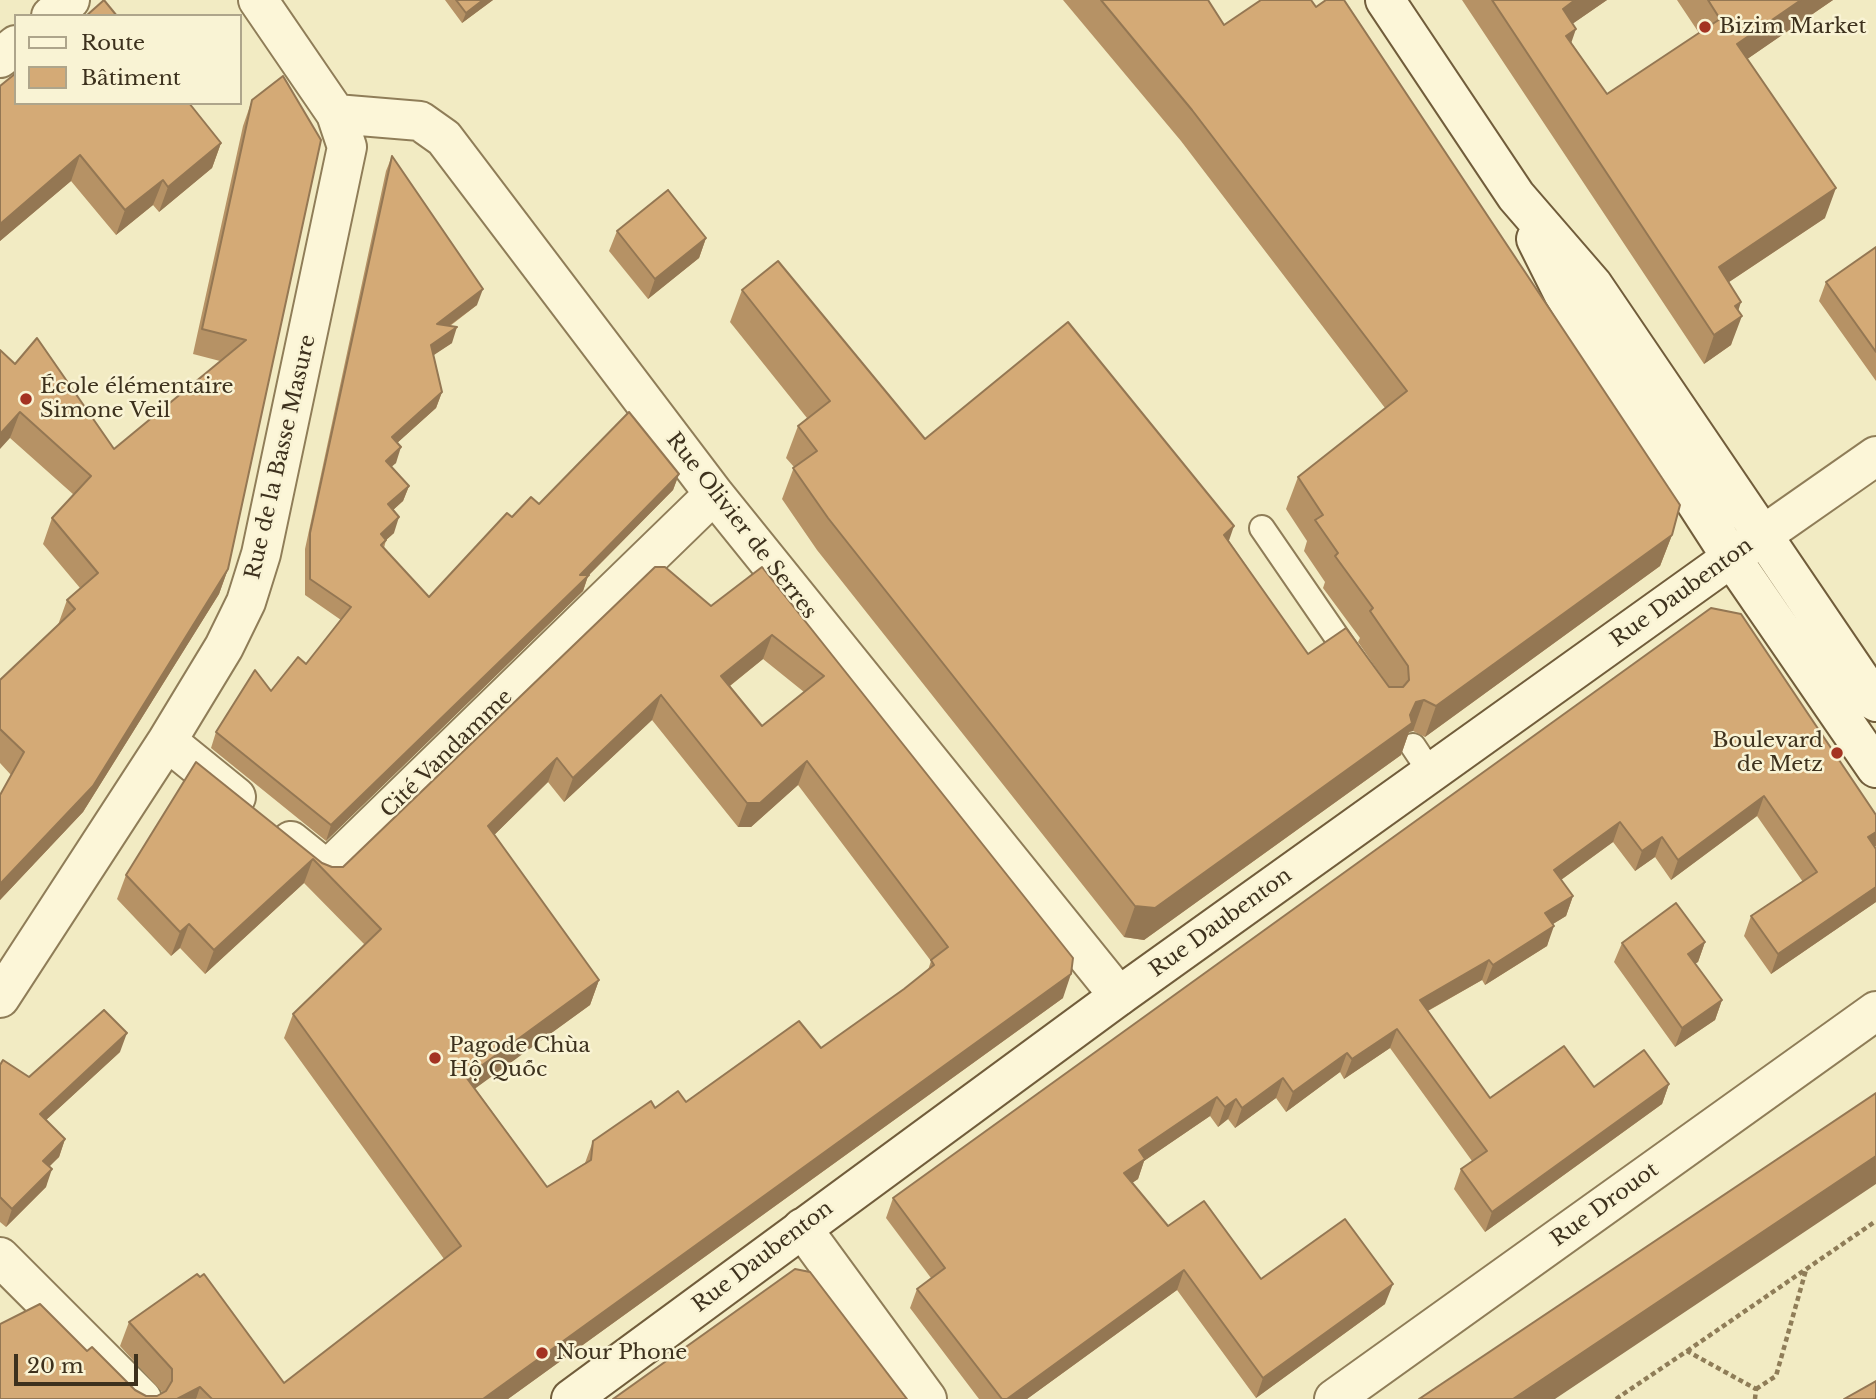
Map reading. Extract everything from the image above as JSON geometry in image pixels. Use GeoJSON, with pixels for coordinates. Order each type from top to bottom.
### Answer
{"type":"FeatureCollection","features":[{"type":"Feature","properties":{"kind":"street"},"geometry":{"type":"LineString","coordinates":[[28,0],[41,14]]}},
{"type":"Feature","properties":{"kind":"street"},"geometry":{"type":"LineString","coordinates":[[53,14],[70,0]]}},
{"type":"Feature","properties":{"kind":"street","name":"Rue de la Basse Masure"},"geometry":{"type":"LineString","coordinates":[[0,998],[167,741],[236,623],[261,554],[346,159],[344,132],[336,114],[258,0]]}},
{"type":"Feature","properties":{"kind":"street"},"geometry":{"type":"LineString","coordinates":[[1385,0],[1516,196],[1593,285],[1876,702]]}},
{"type":"Feature","properties":{"kind":"street"},"geometry":{"type":"LineString","coordinates":[[0,58],[14,47]]}},
{"type":"Feature","properties":{"kind":"street","name":"Rue Olivier de Serres"},"geometry":{"type":"LineString","coordinates":[[336,114],[420,121],[444,138],[714,495],[1119,996]]}},
{"type":"Feature","properties":{"kind":"street"},"geometry":{"type":"LineString","coordinates":[[1516,196],[1563,293],[1731,557],[1876,768]]}},
{"type":"Feature","properties":{"kind":"street","name":"Rue Daubenton"},"geometry":{"type":"LineString","coordinates":[[572,1399],[1119,996],[1422,760],[1731,557],[1876,456]]}},
{"type":"Feature","properties":{"kind":"street","name":"Cité Vandamme"},"geometry":{"type":"LineString","coordinates":[[167,741],[327,870],[714,495]]}},
{"type":"Feature","properties":{"kind":"street","name":"Rue Drouot"},"geometry":{"type":"LineString","coordinates":[[1334,1399],[1876,1011]]}},
{"type":"Feature","properties":{"kind":"street"},"geometry":{"type":"LineString","coordinates":[[802,1228],[926,1399]]}},
{"type":"Feature","properties":{"kind":"street"},"geometry":{"type":"LineString","coordinates":[[0,1257],[142,1399]]}},
{"type":"Feature","properties":{"kind":"lane"},"geometry":{"type":"LineString","coordinates":[[1262,528],[1368,683]]}},
{"type":"Feature","properties":{"kind":"path"},"geometry":{"type":"LineString","coordinates":[[1616,1399],[1876,1221]]}},
{"type":"Feature","properties":{"kind":"path"},"geometry":{"type":"LineString","coordinates":[[1756,1389],[1776,1376],[1805,1270]]}},
{"type":"Feature","properties":{"kind":"path"},"geometry":{"type":"LineString","coordinates":[[1687,1351],[1756,1389]]}},
{"type":"Feature","properties":{"kind":"path"},"geometry":{"type":"LineString","coordinates":[[1755,1399],[1756,1389]]}},
{"type":"Feature","properties":{"kind":"building"},"geometry":{"type":"Polygon","coordinates":[[[104,0],[115,14],[88,14],[104,0]]]}},
{"type":"Feature","properties":{"kind":"building"},"geometry":{"type":"Polygon","coordinates":[[[456,0],[483,0],[466,13],[456,0]]]}},
{"type":"Feature","properties":{"kind":"building"},"geometry":{"type":"Polygon","coordinates":[[[1101,0],[1208,0],[1224,25],[1261,0],[1311,0],[1316,7],[1326,0],[1344,0],[1680,505],[1672,535],[1436,706],[1424,700],[1416,702],[1410,715],[1412,723],[1155,908],[1135,906],[828,518],[793,468],[817,451],[798,426],[830,401],[742,290],[778,261],[925,439],[1068,322],[1234,526],[1224,535],[1308,654],[1346,628],[1389,687],[1403,687],[1409,680],[1408,666],[1370,611],[1373,608],[1335,556],[1338,553],[1315,520],[1323,515],[1298,477],[1407,391],[1192,110],[1101,0]]]}},
{"type":"Feature","properties":{"kind":"building"},"geometry":{"type":"Polygon","coordinates":[[[1492,0],[1575,0],[1563,9],[1576,29],[1566,36],[1607,94],[1720,19],[1708,0],[1801,0],[1737,44],[1836,188],[1719,267],[1741,302],[1735,306],[1742,316],[1714,335],[1492,0]]]}},
{"type":"Feature","properties":{"kind":"building"},"geometry":{"type":"Polygon","coordinates":[[[14,75],[14,105],[191,105],[221,143],[168,187],[163,180],[125,210],[80,155],[0,224],[0,86],[14,75]]]}},
{"type":"Feature","properties":{"kind":"building"},"geometry":{"type":"Polygon","coordinates":[[[283,76],[321,140],[228,569],[93,786],[0,884],[0,795],[24,752],[0,729],[0,680],[75,609],[67,600],[98,573],[52,518],[91,476],[20,412],[0,434],[0,350],[15,364],[37,338],[114,449],[246,340],[202,329],[252,100],[283,76]]]}},
{"type":"Feature","properties":{"kind":"building"},"geometry":{"type":"Polygon","coordinates":[[[392,156],[483,289],[437,324],[457,327],[431,345],[442,392],[392,437],[401,447],[386,461],[409,486],[388,504],[399,517],[381,534],[386,540],[381,545],[429,597],[507,513],[512,517],[531,497],[539,504],[629,412],[679,474],[580,575],[589,575],[331,825],[216,732],[255,670],[271,691],[298,657],[306,664],[351,607],[310,579],[310,533],[392,156]]]}},
{"type":"Feature","properties":{"kind":"building"},"geometry":{"type":"Polygon","coordinates":[[[668,190],[706,238],[655,279],[617,231],[668,190]]]}},
{"type":"Feature","properties":{"kind":"building"},"geometry":{"type":"Polygon","coordinates":[[[1876,247],[1876,352],[1826,282],[1876,247]]]}},
{"type":"Feature","properties":{"kind":"building"},"geometry":{"type":"Polygon","coordinates":[[[655,567],[665,567],[711,606],[762,567],[1073,958],[1071,974],[483,1399],[212,1399],[200,1387],[177,1399],[0,1399],[0,1324],[40,1304],[87,1351],[92,1347],[135,1390],[146,1396],[157,1396],[166,1391],[172,1381],[172,1369],[129,1322],[197,1274],[200,1277],[204,1274],[284,1383],[461,1246],[293,1014],[381,929],[313,859],[214,950],[189,924],[180,932],[126,875],[196,762],[322,863],[343,867],[655,567]],[[772,635],[721,676],[762,726],[824,676],[772,635]],[[661,695],[573,778],[557,758],[488,826],[599,980],[466,1077],[547,1187],[591,1160],[593,1141],[651,1101],[655,1108],[678,1091],[686,1102],[799,1021],[821,1048],[904,989],[934,965],[931,960],[948,947],[807,761],[760,803],[747,803],[661,695]]]}},
{"type":"Feature","properties":{"kind":"building"},"geometry":{"type":"Polygon","coordinates":[[[1711,608],[1741,614],[1876,815],[1876,832],[1868,837],[1876,849],[1876,887],[1778,954],[1751,916],[1817,872],[1764,796],[1678,860],[1662,837],[1642,851],[1620,822],[1554,870],[1573,896],[1545,913],[1554,926],[1493,965],[1489,960],[1420,1000],[1490,1098],[1564,1046],[1594,1087],[1644,1050],[1669,1084],[1492,1212],[1461,1169],[1487,1151],[1397,1029],[1352,1059],[1347,1053],[1293,1092],[1283,1078],[1242,1108],[1236,1099],[1225,1107],[1217,1097],[1139,1150],[1145,1159],[1124,1173],[1168,1226],[1204,1201],[1261,1279],[1345,1219],[1393,1284],[1263,1378],[1184,1270],[1007,1399],[1002,1399],[917,1289],[945,1268],[893,1198],[1711,608]]]}},
{"type":"Feature","properties":{"kind":"building"},"geometry":{"type":"Polygon","coordinates":[[[1676,903],[1705,942],[1688,954],[1722,1000],[1682,1028],[1622,943],[1676,903]]]}},
{"type":"Feature","properties":{"kind":"building"},"geometry":{"type":"Polygon","coordinates":[[[104,1010],[127,1033],[40,1114],[65,1139],[43,1161],[52,1169],[12,1209],[0,1197],[0,1065],[3,1060],[29,1077],[104,1010]]]}},
{"type":"Feature","properties":{"kind":"building"},"geometry":{"type":"Polygon","coordinates":[[[1876,1093],[1876,1156],[1513,1399],[1419,1399],[1876,1093]]]}},
{"type":"Feature","properties":{"kind":"building"},"geometry":{"type":"Polygon","coordinates":[[[795,1269],[810,1272],[907,1399],[613,1399],[795,1269]]]}},
{"type":"Feature","properties":{"kind":"building"},"geometry":{"type":"Polygon","coordinates":[[[1876,1381],[1876,1399],[1844,1399],[1876,1381]]]}},
{"type":"Feature","properties":{"kind":"place","name":"Bizim Market"},"geometry":{"type":"Point","coordinates":[1705,27]}},
{"type":"Feature","properties":{"kind":"place","name":"École élémentaire Simone Veil"},"geometry":{"type":"Point","coordinates":[26,399]}},
{"type":"Feature","properties":{"kind":"place","name":"Boulevard de Metz"},"geometry":{"type":"Point","coordinates":[1837,753]}},
{"type":"Feature","properties":{"kind":"place","name":"Pagode Chùa Hộ Quốc"},"geometry":{"type":"Point","coordinates":[435,1058]}},
{"type":"Feature","properties":{"kind":"place","name":"Nour Phone"},"geometry":{"type":"Point","coordinates":[542,1353]}}]}
